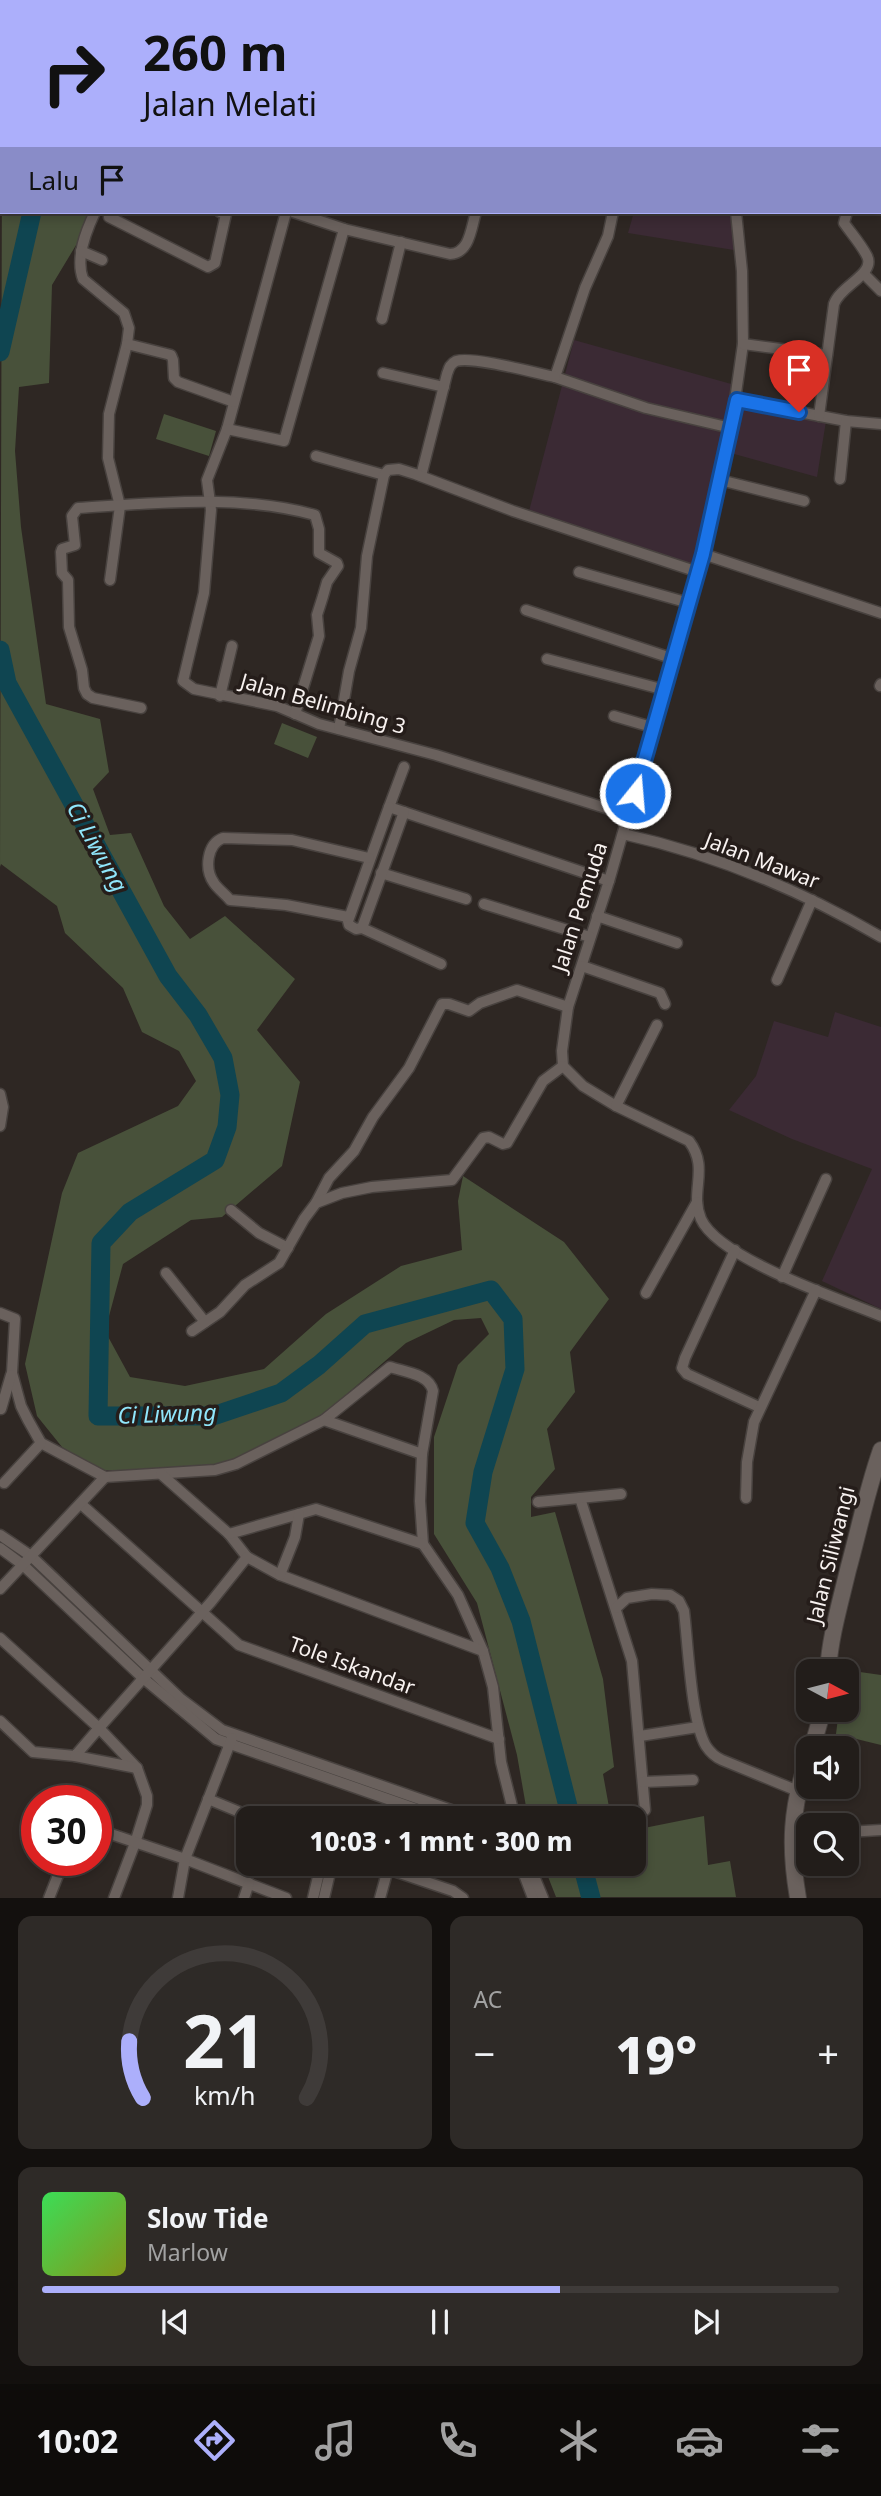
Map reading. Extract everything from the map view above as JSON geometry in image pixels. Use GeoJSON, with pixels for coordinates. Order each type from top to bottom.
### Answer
{"type":"FeatureCollection","features":[{"type":"Feature","properties":{"kind":"main road","name":"Jalan Siliwangi"},"geometry":{"type":"LineString","coordinates":[[829,1659],[833,1630],[875,1487],[881,1450]]}},
{"type":"Feature","properties":{"kind":"main road"},"geometry":{"type":"LineString","coordinates":[[797,1799],[792,1834],[793,1868],[798,1898]]}},
{"type":"Feature","properties":{"kind":"street"},"geometry":{"type":"LineString","coordinates":[[93,214],[81,251],[83,279],[124,313],[128,320],[127,344],[109,414],[108,458],[120,506],[110,580]]}},
{"type":"Feature","properties":{"kind":"street"},"geometry":{"type":"LineString","coordinates":[[111,214],[110,217],[208,267],[215,263],[226,214]]}},
{"type":"Feature","properties":{"kind":"street"},"geometry":{"type":"LineString","coordinates":[[210,503],[207,480],[228,429],[285,214]]}},
{"type":"Feature","properties":{"kind":"street"},"geometry":{"type":"LineString","coordinates":[[299,214],[344,229],[445,254],[459,253],[465,247],[475,214]]}},
{"type":"Feature","properties":{"kind":"street"},"geometry":{"type":"LineString","coordinates":[[555,377],[584,288],[608,236],[613,214]]}},
{"type":"Feature","properties":{"kind":"street","name":"Jalan Pemuda"},"geometry":{"type":"LineString","coordinates":[[563,1066],[562,1051],[568,1007],[624,834],[674,659],[703,554],[737,400],[743,344],[742,271],[736,214]]}},
{"type":"Feature","properties":{"kind":"street"},"geometry":{"type":"LineString","coordinates":[[819,416],[837,296],[864,274],[869,261],[844,223],[846,214]]}},
{"type":"Feature","properties":{"kind":"street"},"geometry":{"type":"LineString","coordinates":[[228,429],[284,441],[344,229]]}},
{"type":"Feature","properties":{"kind":"street"},"geometry":{"type":"LineString","coordinates":[[382,319],[401,242]]}},
{"type":"Feature","properties":{"kind":"street"},"geometry":{"type":"LineString","coordinates":[[81,251],[102,260]]}},
{"type":"Feature","properties":{"kind":"street"},"geometry":{"type":"LineString","coordinates":[[864,274],[881,291]]}},
{"type":"Feature","properties":{"kind":"street"},"geometry":{"type":"LineString","coordinates":[[127,344],[171,355],[173,375],[178,382],[234,402]]}},
{"type":"Feature","properties":{"kind":"street"},"geometry":{"type":"LineString","coordinates":[[743,344],[827,355]]}},
{"type":"Feature","properties":{"kind":"street"},"geometry":{"type":"LineString","coordinates":[[421,476],[450,365],[459,361],[496,365],[555,377],[634,405],[731,428]]}},
{"type":"Feature","properties":{"kind":"street"},"geometry":{"type":"LineString","coordinates":[[383,373],[444,387]]}},
{"type":"Feature","properties":{"kind":"street"},"geometry":{"type":"LineString","coordinates":[[737,400],[846,421],[881,424]]}},
{"type":"Feature","properties":{"kind":"street"},"geometry":{"type":"LineString","coordinates":[[840,479],[846,421]]}},
{"type":"Feature","properties":{"kind":"street"},"geometry":{"type":"LineString","coordinates":[[316,456],[384,475]]}},
{"type":"Feature","properties":{"kind":"street"},"geometry":{"type":"LineString","coordinates":[[340,729],[349,671],[361,628],[367,556],[384,475],[388,470],[421,476],[698,572]]}},
{"type":"Feature","properties":{"kind":"street"},"geometry":{"type":"LineString","coordinates":[[720,480],[804,502]]}},
{"type":"Feature","properties":{"kind":"street"},"geometry":{"type":"LineString","coordinates":[[141,708],[98,700],[86,694],[69,627],[68,578],[62,573],[62,549],[75,545],[72,516],[75,510],[158,502],[210,503],[275,505],[315,515],[319,529],[319,553],[338,566],[327,582],[317,615],[319,636],[295,714]]}},
{"type":"Feature","properties":{"kind":"street","name":"Jalan Belimbing 3"},"geometry":{"type":"LineString","coordinates":[[210,503],[204,593],[183,679],[189,687],[220,696],[264,703],[340,729],[436,755],[628,815]]}},
{"type":"Feature","properties":{"kind":"street"},"geometry":{"type":"LineString","coordinates":[[703,554],[881,613]]}},
{"type":"Feature","properties":{"kind":"street"},"geometry":{"type":"LineString","coordinates":[[579,572],[689,603]]}},
{"type":"Feature","properties":{"kind":"street"},"geometry":{"type":"LineString","coordinates":[[526,611],[674,659]]}},
{"type":"Feature","properties":{"kind":"street"},"geometry":{"type":"LineString","coordinates":[[220,696],[232,646]]}},
{"type":"Feature","properties":{"kind":"street"},"geometry":{"type":"LineString","coordinates":[[547,659],[665,690]]}},
{"type":"Feature","properties":{"kind":"street"},"geometry":{"type":"LineString","coordinates":[[614,716],[655,727]]}},
{"type":"Feature","properties":{"kind":"street"},"geometry":{"type":"LineString","coordinates":[[404,767],[348,917],[349,925],[356,929],[362,928],[441,964]]}},
{"type":"Feature","properties":{"kind":"street"},"geometry":{"type":"LineString","coordinates":[[389,807],[609,881]]}},
{"type":"Feature","properties":{"kind":"street"},"geometry":{"type":"LineString","coordinates":[[362,928],[404,812]]}},
{"type":"Feature","properties":{"kind":"street","name":"Jalan Mawar"},"geometry":{"type":"LineString","coordinates":[[624,834],[765,880],[811,900],[881,937]]}},
{"type":"Feature","properties":{"kind":"street"},"geometry":{"type":"LineString","coordinates":[[348,917],[286,905],[230,900],[211,878],[211,847],[223,838],[272,838],[369,858]]}},
{"type":"Feature","properties":{"kind":"street"},"geometry":{"type":"LineString","coordinates":[[382,873],[466,899]]}},
{"type":"Feature","properties":{"kind":"street"},"geometry":{"type":"LineString","coordinates":[[777,980],[811,900]]}},
{"type":"Feature","properties":{"kind":"street"},"geometry":{"type":"LineString","coordinates":[[484,904],[590,937]]}},
{"type":"Feature","properties":{"kind":"street"},"geometry":{"type":"LineString","coordinates":[[597,916],[677,943]]}},
{"type":"Feature","properties":{"kind":"street"},"geometry":{"type":"LineString","coordinates":[[582,966],[660,993],[665,1004]]}},
{"type":"Feature","properties":{"kind":"street"},"geometry":{"type":"LineString","coordinates":[[192,1331],[220,1312],[245,1285],[274,1268],[316,1203],[328,1178],[354,1151],[373,1116],[409,1068],[442,1004],[469,1011],[480,1003],[517,990],[528,991],[568,1007]]}},
{"type":"Feature","properties":{"kind":"street"},"geometry":{"type":"LineString","coordinates":[[616,1106],[657,1024]]}},
{"type":"Feature","properties":{"kind":"street"},"geometry":{"type":"LineString","coordinates":[[316,1203],[342,1193],[372,1187],[452,1180],[484,1138],[507,1143],[543,1081],[563,1066],[583,1086],[616,1106],[689,1141],[695,1149],[700,1167],[697,1202],[703,1223],[735,1250],[782,1277],[881,1316]]}},
{"type":"Feature","properties":{"kind":"street"},"geometry":{"type":"LineString","coordinates":[[0,1094],[3,1107],[0,1126]]}},
{"type":"Feature","properties":{"kind":"street"},"geometry":{"type":"LineString","coordinates":[[782,1277],[826,1179]]}},
{"type":"Feature","properties":{"kind":"street"},"geometry":{"type":"LineString","coordinates":[[646,1293],[697,1202]]}},
{"type":"Feature","properties":{"kind":"street"},"geometry":{"type":"LineString","coordinates":[[231,1210],[259,1233],[288,1248]]}},
{"type":"Feature","properties":{"kind":"street"},"geometry":{"type":"LineString","coordinates":[[735,1250],[682,1368],[687,1374],[759,1407]]}},
{"type":"Feature","properties":{"kind":"street"},"geometry":{"type":"LineString","coordinates":[[166,1273],[205,1322]]}},
{"type":"Feature","properties":{"kind":"street"},"geometry":{"type":"LineString","coordinates":[[746,1499],[750,1441],[759,1407],[816,1290]]}},
{"type":"Feature","properties":{"kind":"street"},"geometry":{"type":"LineString","coordinates":[[0,1313],[13,1317],[16,1322],[12,1373],[1,1409],[25,1415]]}},
{"type":"Feature","properties":{"kind":"street"},"geometry":{"type":"LineString","coordinates":[[12,1373],[25,1415],[41,1443],[105,1477],[215,1470],[236,1464],[324,1420],[390,1367],[432,1383],[433,1391],[422,1454],[420,1501],[423,1544],[458,1595],[483,1651],[493,1687],[501,1762],[512,1806]]}},
{"type":"Feature","properties":{"kind":"street"},"geometry":{"type":"LineString","coordinates":[[324,1420],[422,1454]]}},
{"type":"Feature","properties":{"kind":"street"},"geometry":{"type":"LineString","coordinates":[[4,1483],[41,1443]]}},
{"type":"Feature","properties":{"kind":"street"},"geometry":{"type":"LineString","coordinates":[[160,1474],[229,1534],[247,1557],[280,1575],[483,1651]]}},
{"type":"Feature","properties":{"kind":"street"},"geometry":{"type":"LineString","coordinates":[[0,1589],[105,1477]]}},
{"type":"Feature","properties":{"kind":"street"},"geometry":{"type":"LineString","coordinates":[[538,1502],[621,1494]]}},
{"type":"Feature","properties":{"kind":"street"},"geometry":{"type":"LineString","coordinates":[[580,1498],[632,1661],[645,1806]]}},
{"type":"Feature","properties":{"kind":"street","name":"Tole Iskandar"},"geometry":{"type":"LineString","coordinates":[[81,1504],[239,1645],[499,1739]]}},
{"type":"Feature","properties":{"kind":"street"},"geometry":{"type":"LineString","coordinates":[[229,1534],[309,1510],[325,1510],[423,1544]]}},
{"type":"Feature","properties":{"kind":"street"},"geometry":{"type":"LineString","coordinates":[[280,1575],[295,1537],[299,1514]]}},
{"type":"Feature","properties":{"kind":"street"},"geometry":{"type":"LineString","coordinates":[[0,1535],[181,1699],[232,1739],[410,1806]]}},
{"type":"Feature","properties":{"kind":"street"},"geometry":{"type":"LineString","coordinates":[[0,1548],[27,1560],[143,1678],[216,1739],[232,1739],[437,1806]]}},
{"type":"Feature","properties":{"kind":"street"},"geometry":{"type":"LineString","coordinates":[[75,1756],[247,1557]]}},
{"type":"Feature","properties":{"kind":"street"},"geometry":{"type":"LineString","coordinates":[[616,1608],[627,1598],[652,1594],[670,1595],[679,1601],[684,1611],[698,1727],[706,1746],[714,1756],[796,1790]]}},
{"type":"Feature","properties":{"kind":"street"},"geometry":{"type":"LineString","coordinates":[[0,1637],[99,1728],[137,1768],[146,1788],[147,1805],[114,1898]]}},
{"type":"Feature","properties":{"kind":"street"},"geometry":{"type":"LineString","coordinates":[[0,1721],[33,1752],[75,1756],[137,1768]]}},
{"type":"Feature","properties":{"kind":"street"},"geometry":{"type":"LineString","coordinates":[[640,1736],[698,1727]]}},
{"type":"Feature","properties":{"kind":"street"},"geometry":{"type":"LineString","coordinates":[[178,1898],[185,1859],[232,1739]]}},
{"type":"Feature","properties":{"kind":"street"},"geometry":{"type":"LineString","coordinates":[[643,1782],[693,1780]]}},
{"type":"Feature","properties":{"kind":"street"},"geometry":{"type":"LineString","coordinates":[[208,1799],[236,1811]]}},
{"type":"Feature","properties":{"kind":"street"},"geometry":{"type":"LineString","coordinates":[[859,1831],[881,1830]]}},
{"type":"Feature","properties":{"kind":"street"},"geometry":{"type":"LineString","coordinates":[[792,1834],[796,1834]]}},
{"type":"Feature","properties":{"kind":"street"},"geometry":{"type":"LineString","coordinates":[[112,1835],[185,1859],[286,1898]]}},
{"type":"Feature","properties":{"kind":"street"},"geometry":{"type":"LineString","coordinates":[[49,1898],[58,1876]]}},
{"type":"Feature","properties":{"kind":"street"},"geometry":{"type":"LineString","coordinates":[[313,1898],[318,1876]]}},
{"type":"Feature","properties":{"kind":"street"},"geometry":{"type":"LineString","coordinates":[[324,1898],[329,1876]]}},
{"type":"Feature","properties":{"kind":"street"},"geometry":{"type":"LineString","coordinates":[[380,1898],[386,1876]]}},
{"type":"Feature","properties":{"kind":"street"},"geometry":{"type":"LineString","coordinates":[[404,1876],[442,1893],[461,1895],[463,1898]]}},
{"type":"Feature","properties":{"kind":"street"},"geometry":{"type":"LineString","coordinates":[[525,1876],[533,1898]]}},
{"type":"Feature","properties":{"kind":"street"},"geometry":{"type":"LineString","coordinates":[[534,1876],[542,1898]]}},
{"type":"Feature","properties":{"kind":"street"},"geometry":{"type":"LineString","coordinates":[[244,1898],[249,1883]]}},
{"type":"Feature","properties":{"kind":"shaded area"},"geometry":{"type":"Polygon","coordinates":[[[633,214],[735,214],[740,251],[628,233],[633,214]]]}},
{"type":"Feature","properties":{"kind":"shaded area"},"geometry":{"type":"Polygon","coordinates":[[[574,340],[742,387],[739,408],[826,421],[817,477],[727,452],[701,577],[528,515],[574,340]]]}},
{"type":"Feature","properties":{"kind":"shaded area"},"geometry":{"type":"Polygon","coordinates":[[[835,1012],[881,1027],[881,1309],[822,1281],[872,1169],[792,1139],[729,1110],[756,1076],[774,1021],[828,1037],[835,1012]]]}},
{"type":"Feature","properties":{"kind":"green space"},"geometry":{"type":"Polygon","coordinates":[[[2,214],[95,214],[52,285],[49,383],[19,387],[15,451],[21,527],[46,704],[100,719],[109,772],[93,789],[110,835],[131,833],[164,906],[190,939],[225,916],[295,979],[257,1030],[300,1082],[282,1166],[222,1217],[191,1220],[123,1264],[105,1331],[130,1377],[185,1386],[264,1369],[326,1314],[401,1266],[462,1250],[458,1201],[463,1176],[564,1242],[609,1299],[570,1352],[575,1392],[547,1429],[555,1469],[531,1497],[531,1517],[555,1512],[603,1679],[614,1767],[603,1774],[609,1806],[526,1806],[517,1755],[477,1603],[434,1534],[434,1437],[458,1365],[489,1334],[481,1318],[454,1320],[406,1343],[289,1444],[223,1472],[99,1470],[62,1447],[37,1416],[25,1364],[62,1193],[78,1153],[178,1106],[196,1081],[179,1051],[142,1032],[123,988],[65,933],[57,906],[1,864],[0,867],[2,214]]]}},
{"type":"Feature","properties":{"kind":"green space"},"geometry":{"type":"Polygon","coordinates":[[[164,414],[216,431],[209,456],[156,439],[164,414]]]}},
{"type":"Feature","properties":{"kind":"green space"},"geometry":{"type":"Polygon","coordinates":[[[282,723],[317,737],[308,758],[274,744],[282,723]]]}},
{"type":"Feature","properties":{"kind":"green space"},"geometry":{"type":"Polygon","coordinates":[[[859,1672],[881,1675],[881,1745],[859,1740],[859,1736],[836,1734],[838,1722],[859,1722],[859,1672]]]}},
{"type":"Feature","properties":{"kind":"green space"},"geometry":{"type":"Polygon","coordinates":[[[704,1816],[708,1865],[730,1861],[736,1897],[556,1897],[548,1876],[646,1876],[646,1828],[704,1816]]]}},
{"type":"Feature","properties":{"kind":"waterway","name":"Ci Liwung"},"geometry":{"type":"LineString","coordinates":[[0,352],[32,214]]}},
{"type":"Feature","properties":{"kind":"waterway","name":"Ci Liwung"},"geometry":{"type":"LineString","coordinates":[[0,650],[7,683],[168,976],[198,1015],[223,1058],[230,1095],[227,1127],[215,1160],[130,1212],[101,1243],[98,1416],[213,1416],[281,1393],[319,1365],[365,1324],[491,1290],[513,1319],[515,1369],[483,1472],[475,1523],[500,1568],[521,1621],[568,1806]]}},
{"type":"Feature","properties":{"kind":"waterway","name":"Ci Liwung"},"geometry":{"type":"LineString","coordinates":[[585,1876],[591,1898]]}},
{"type":"Feature","properties":{"kind":"route"},"geometry":{"type":"LineString","coordinates":[[635,793],[703,554],[737,400],[799,412]]}}]}
